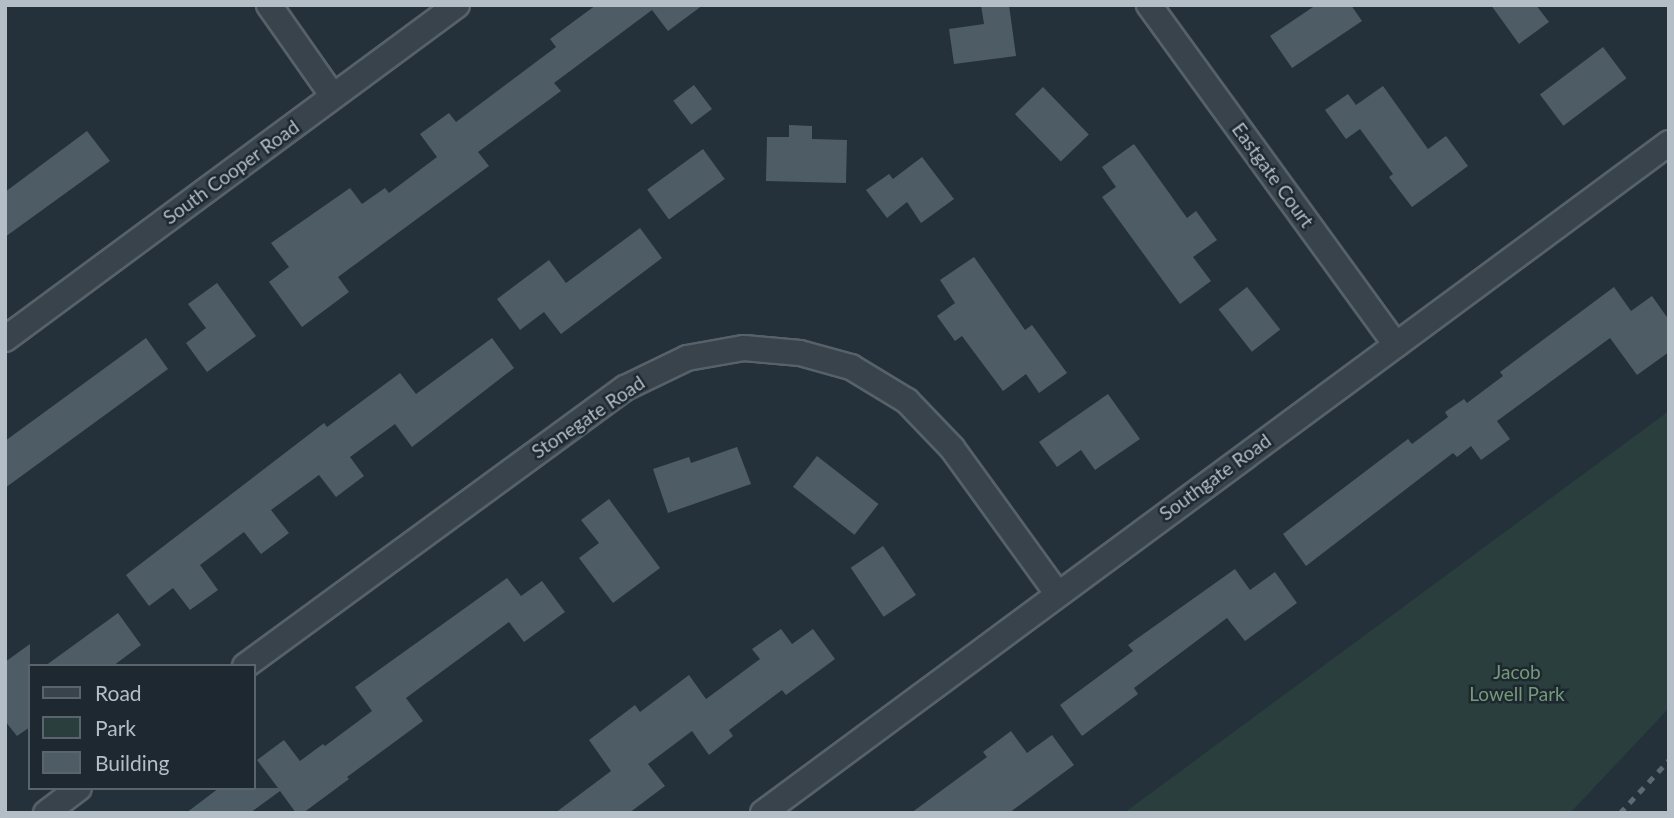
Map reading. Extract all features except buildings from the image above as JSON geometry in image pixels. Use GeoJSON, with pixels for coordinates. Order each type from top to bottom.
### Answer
{"type":"FeatureCollection","features":[{"type":"Feature","properties":{"kind":"street"},"geometry":{"type":"LineString","coordinates":[[269,5],[333,96]]}},
{"type":"Feature","properties":{"kind":"street","name":"South Cooper Road"},"geometry":{"type":"LineString","coordinates":[[5,338],[457,5]]}},
{"type":"Feature","properties":{"kind":"street","name":"Eastgate Court"},"geometry":{"type":"LineString","coordinates":[[1149,5],[1396,345]]}},
{"type":"Feature","properties":{"kind":"street","name":"Southgate Road"},"geometry":{"type":"LineString","coordinates":[[763,813],[1669,143]]}},
{"type":"Feature","properties":{"kind":"street","name":"Stonegate Road"},"geometry":{"type":"LineString","coordinates":[[248,664],[625,388],[687,358],[744,348],[800,353],[851,367],[907,401],[952,448],[1057,593]]}},
{"type":"Feature","properties":{"kind":"street"},"geometry":{"type":"LineString","coordinates":[[46,813],[76,790]]}},
{"type":"Feature","properties":{"kind":"green space","name":"Jacob Lowell Park"},"geometry":{"type":"Polygon","coordinates":[[[1669,411],[1669,708],[1570,813],[1124,813],[1669,411]]]}},
{"type":"Feature","properties":{"kind":"railway"},"geometry":{"type":"LineString","coordinates":[[1620,813],[1669,760]]}}]}
